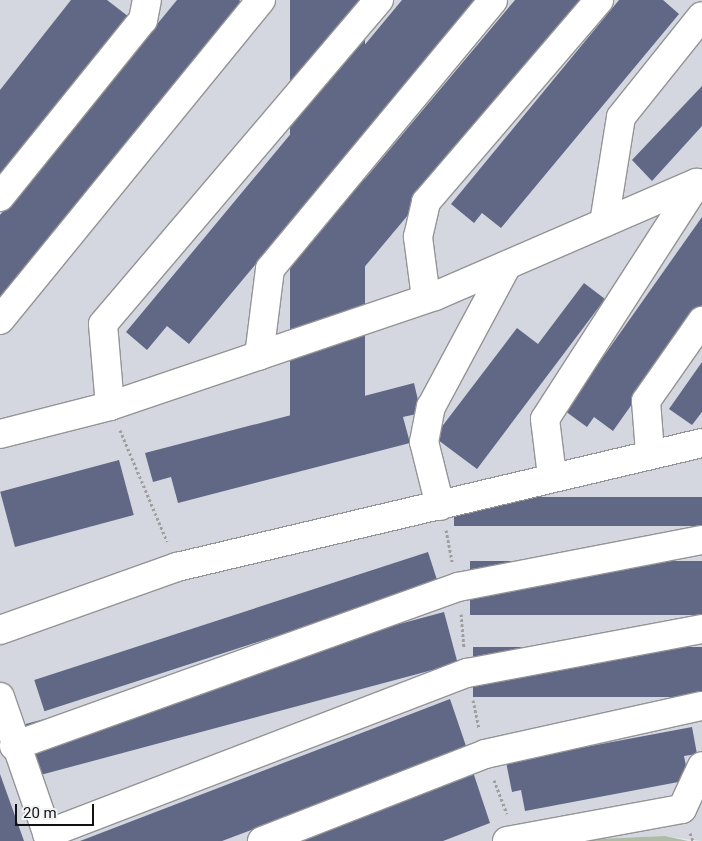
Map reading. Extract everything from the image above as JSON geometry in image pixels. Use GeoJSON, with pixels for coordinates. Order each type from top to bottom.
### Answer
{"type":"FeatureCollection","features":[{"type":"Feature","properties":{"kind":"street"},"geometry":{"type":"LineString","coordinates":[[0,197],[143,20],[147,0]]}},
{"type":"Feature","properties":{"kind":"street"},"geometry":{"type":"LineString","coordinates":[[0,320],[261,0]]}},
{"type":"Feature","properties":{"kind":"street"},"geometry":{"type":"LineString","coordinates":[[110,406],[103,324],[379,0]]}},
{"type":"Feature","properties":{"kind":"street"},"geometry":{"type":"LineString","coordinates":[[259,356],[270,268],[493,0]]}},
{"type":"Feature","properties":{"kind":"street"},"geometry":{"type":"LineString","coordinates":[[426,298],[418,237],[426,202],[599,0]]}},
{"type":"Feature","properties":{"kind":"street"},"geometry":{"type":"LineString","coordinates":[[687,0],[702,12]]}},
{"type":"Feature","properties":{"kind":"street"},"geometry":{"type":"LineString","coordinates":[[604,223],[621,117],[702,16]]}},
{"type":"Feature","properties":{"kind":"street"},"geometry":{"type":"LineString","coordinates":[[6,427],[110,406],[426,298],[604,223],[699,179]]}},
{"type":"Feature","properties":{"kind":"street"},"geometry":{"type":"LineString","coordinates":[[552,476],[545,419],[699,179]]}},
{"type":"Feature","properties":{"kind":"street"},"geometry":{"type":"LineString","coordinates":[[440,506],[424,442],[431,408],[507,265]]}},
{"type":"Feature","properties":{"kind":"street"},"geometry":{"type":"LineString","coordinates":[[650,453],[646,401],[702,321]]}},
{"type":"Feature","properties":{"kind":"street"},"geometry":{"type":"LineString","coordinates":[[0,630],[177,567],[440,506],[552,476],[702,443]]}},
{"type":"Feature","properties":{"kind":"street"},"geometry":{"type":"LineString","coordinates":[[14,746],[458,587],[702,540]]}},
{"type":"Feature","properties":{"kind":"street"},"geometry":{"type":"LineString","coordinates":[[0,697],[14,746],[49,837],[467,673],[702,629]]}},
{"type":"Feature","properties":{"kind":"street"},"geometry":{"type":"LineString","coordinates":[[262,841],[485,754],[702,706]]}},
{"type":"Feature","properties":{"kind":"street"},"geometry":{"type":"LineString","coordinates":[[508,841],[682,809],[702,766]]}},
{"type":"Feature","properties":{"kind":"path"},"geometry":{"type":"LineString","coordinates":[[110,406],[177,567]]}},
{"type":"Feature","properties":{"kind":"shaded area"},"geometry":{"type":"Polygon","coordinates":[[[0,0],[702,0],[702,841],[664,836],[547,841],[0,841],[0,0]]]}},
{"type":"Feature","properties":{"kind":"green space"},"geometry":{"type":"Polygon","coordinates":[[[665,836],[688,841],[548,841],[665,836]]]}},
{"type":"Feature","properties":{"kind":"building"},"geometry":{"type":"Polygon","coordinates":[[[71,0],[107,0],[129,17],[0,177],[0,90],[71,0]]]}},
{"type":"Feature","properties":{"kind":"building"},"geometry":{"type":"Polygon","coordinates":[[[177,0],[239,0],[246,6],[0,307],[0,215],[177,0]]]}},
{"type":"Feature","properties":{"kind":"building"},"geometry":{"type":"Polygon","coordinates":[[[290,0],[365,0],[365,455],[290,455],[290,0]]]}},
{"type":"Feature","properties":{"kind":"building"},"geometry":{"type":"Polygon","coordinates":[[[402,0],[476,0],[189,344],[167,326],[147,350],[126,332],[402,0]]]}},
{"type":"Feature","properties":{"kind":"building"},"geometry":{"type":"Polygon","coordinates":[[[515,0],[588,0],[336,301],[310,280],[336,249],[318,235],[515,0]]]}},
{"type":"Feature","properties":{"kind":"building"},"geometry":{"type":"Polygon","coordinates":[[[619,0],[663,0],[679,14],[501,228],[482,213],[474,223],[451,204],[619,0]]]}},
{"type":"Feature","properties":{"kind":"building"},"geometry":{"type":"Polygon","coordinates":[[[702,86],[702,126],[652,181],[632,160],[702,86]]]}},
{"type":"Feature","properties":{"kind":"building"},"geometry":{"type":"Polygon","coordinates":[[[702,217],[702,305],[613,431],[594,417],[587,427],[565,411],[702,217]]]}},
{"type":"Feature","properties":{"kind":"building"},"geometry":{"type":"Polygon","coordinates":[[[584,283],[605,299],[477,469],[434,437],[517,328],[538,344],[584,283]]]}},
{"type":"Feature","properties":{"kind":"building"},"geometry":{"type":"Polygon","coordinates":[[[702,362],[702,412],[692,425],[669,409],[702,362]]]}},
{"type":"Feature","properties":{"kind":"building"},"geometry":{"type":"Polygon","coordinates":[[[414,383],[421,413],[403,417],[410,443],[178,503],[171,477],[153,482],[145,453],[414,383]]]}},
{"type":"Feature","properties":{"kind":"building"},"geometry":{"type":"Polygon","coordinates":[[[119,460],[134,515],[15,547],[0,492],[119,460]]]}},
{"type":"Feature","properties":{"kind":"building"},"geometry":{"type":"Polygon","coordinates":[[[454,497],[702,497],[702,526],[454,526],[454,497]]]}},
{"type":"Feature","properties":{"kind":"building"},"geometry":{"type":"Polygon","coordinates":[[[428,552],[438,583],[44,711],[34,680],[428,552]]]}},
{"type":"Feature","properties":{"kind":"building"},"geometry":{"type":"Polygon","coordinates":[[[470,561],[702,561],[702,615],[470,615],[470,561]]]}},
{"type":"Feature","properties":{"kind":"building"},"geometry":{"type":"Polygon","coordinates":[[[444,612],[458,663],[38,776],[24,725],[444,612]]]}},
{"type":"Feature","properties":{"kind":"building"},"geometry":{"type":"Polygon","coordinates":[[[473,647],[702,647],[702,697],[473,697],[473,647]]]}},
{"type":"Feature","properties":{"kind":"building"},"geometry":{"type":"Polygon","coordinates":[[[450,699],[467,749],[222,841],[80,841],[450,699]]]}},
{"type":"Feature","properties":{"kind":"building"},"geometry":{"type":"Polygon","coordinates":[[[692,727],[697,754],[684,756],[689,780],[525,811],[521,790],[512,792],[506,762],[692,727]]]}},
{"type":"Feature","properties":{"kind":"building"},"geometry":{"type":"Polygon","coordinates":[[[473,772],[490,823],[443,841],[298,841],[473,772]]]}},
{"type":"Feature","properties":{"kind":"building"},"geometry":{"type":"Polygon","coordinates":[[[0,774],[24,841],[0,841],[0,774]]]}}]}
